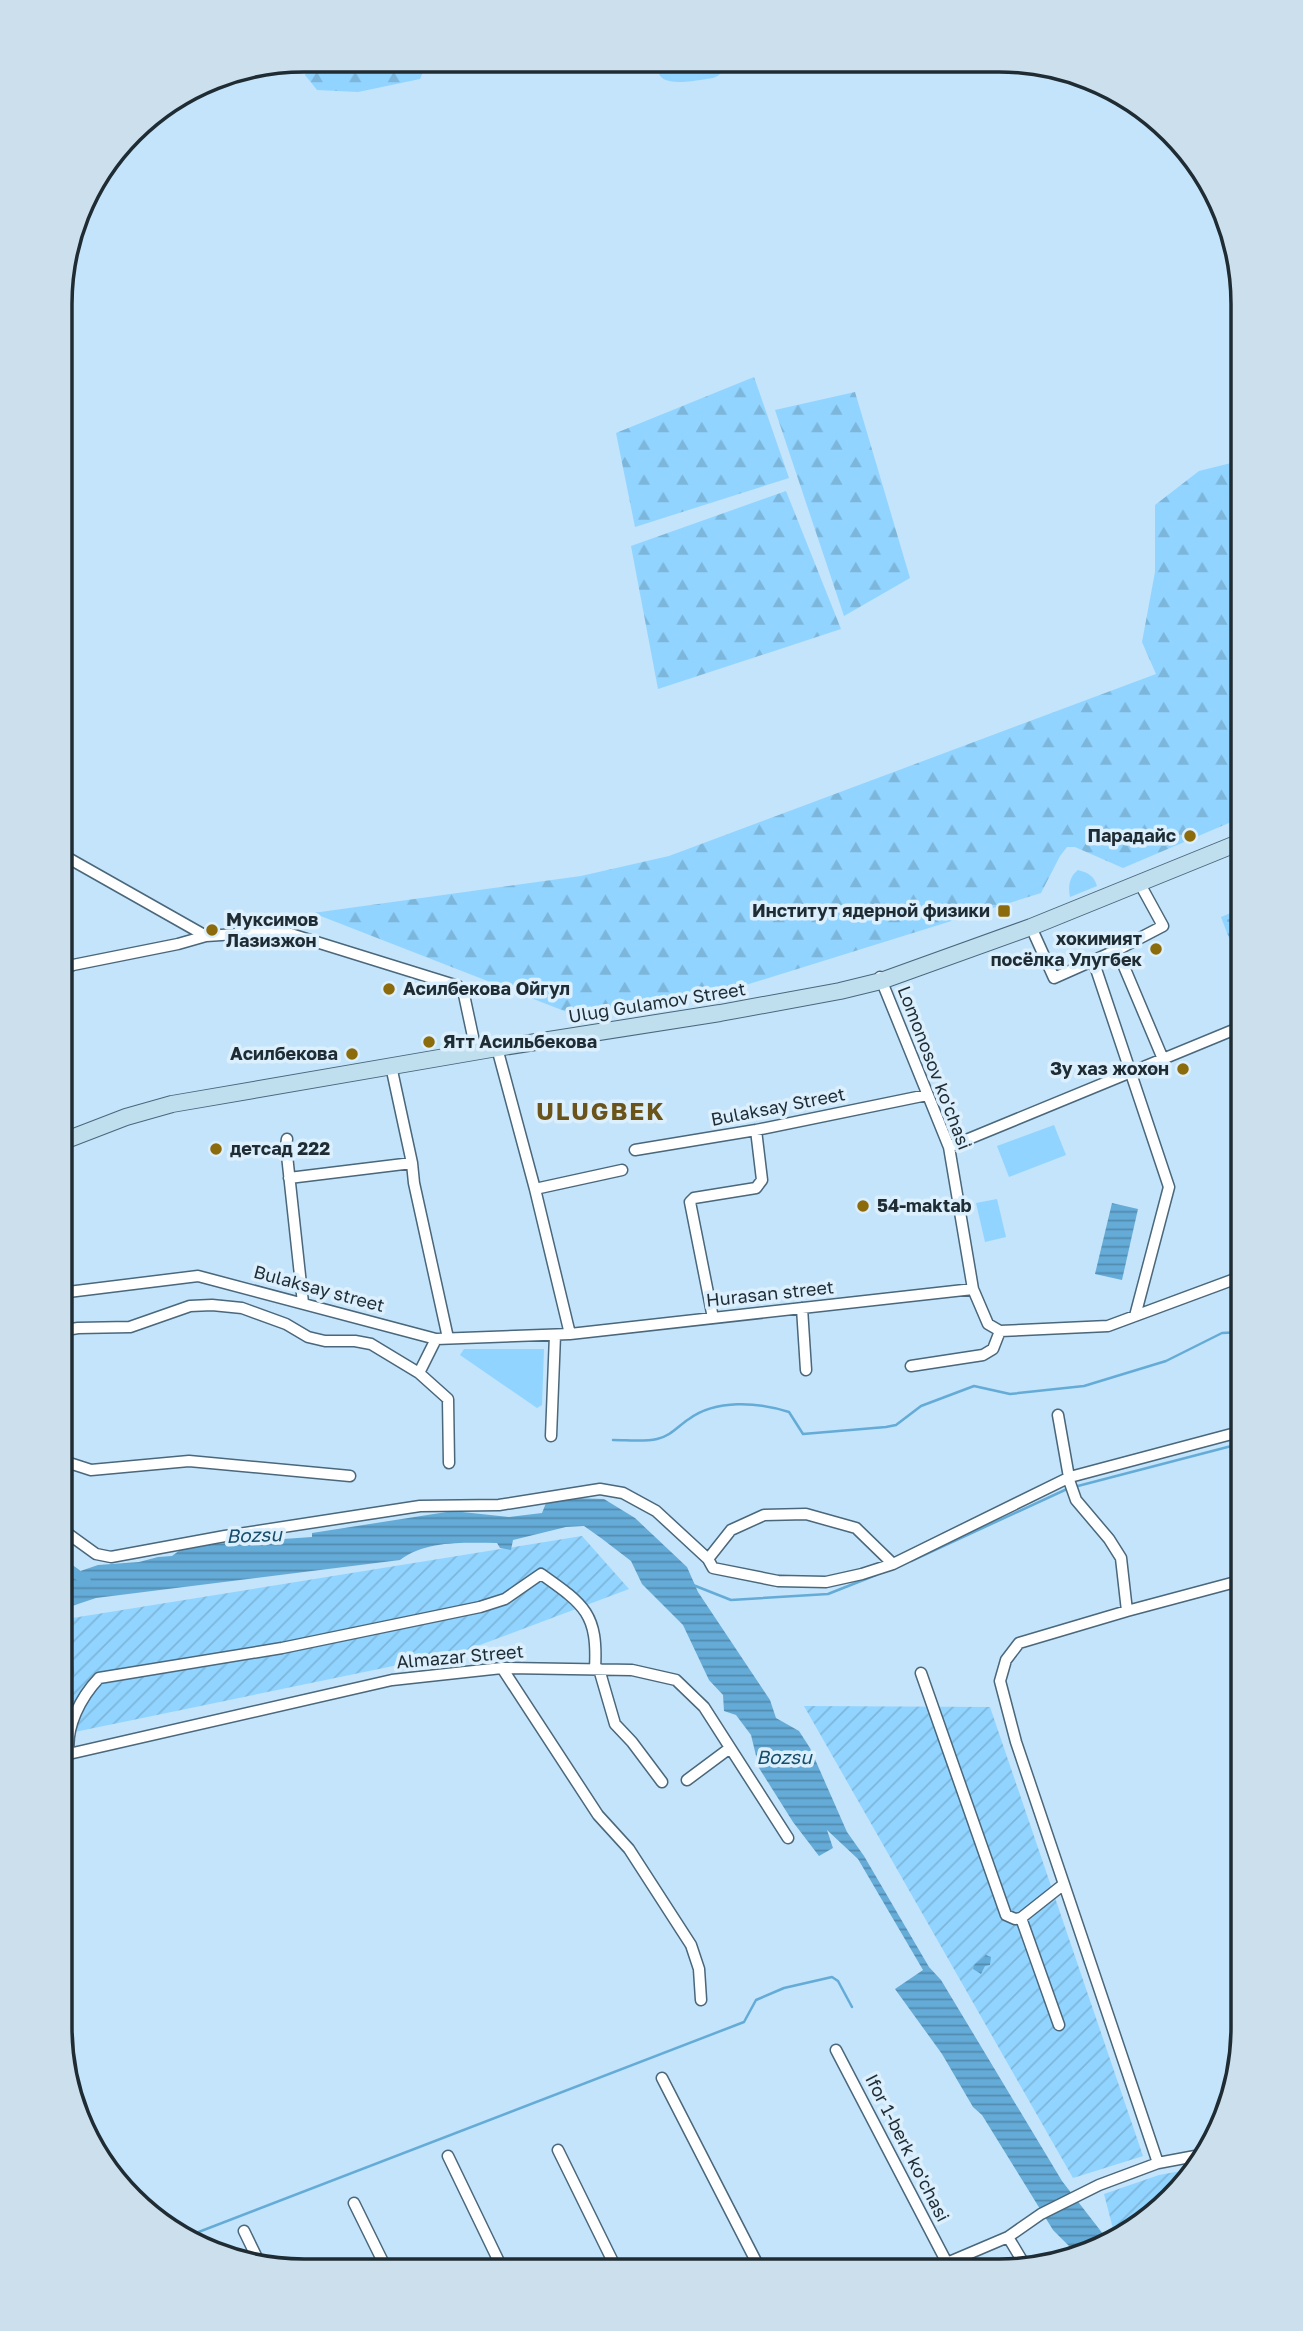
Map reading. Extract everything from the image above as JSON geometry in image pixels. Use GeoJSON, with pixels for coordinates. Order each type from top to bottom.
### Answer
{"type":"FeatureCollection","features":[{"type":"Feature","properties":{"kind":"main road","name":"Ulug Gulamov Street"},"geometry":{"type":"LineString","coordinates":[[72,1132],[125,1111],[205,1091],[719,1008],[880,978],[1231,840]]}},
{"type":"Feature","properties":{"kind":"main road","name":"Ulug Gulamov Street"},"geometry":{"type":"LineString","coordinates":[[72,1138],[126,1116],[172,1104],[840,992],[1031,927],[1231,846]]}},
{"type":"Feature","properties":{"kind":"street"},"geometry":{"type":"LineString","coordinates":[[72,860],[206,936]]}},
{"type":"Feature","properties":{"kind":"street"},"geometry":{"type":"LineString","coordinates":[[1031,927],[1055,978],[1118,950],[1163,926],[1140,884]]}},
{"type":"Feature","properties":{"kind":"street"},"geometry":{"type":"LineString","coordinates":[[72,965],[206,936],[281,931],[458,986],[463,990],[475,1046]]}},
{"type":"Feature","properties":{"kind":"street"},"geometry":{"type":"LineString","coordinates":[[1118,950],[1163,1059]]}},
{"type":"Feature","properties":{"kind":"street"},"geometry":{"type":"LineString","coordinates":[[1093,961],[1169,1187],[1135,1316]]}},
{"type":"Feature","properties":{"kind":"street","name":"Lomonosov ko'chasi"},"geometry":{"type":"LineString","coordinates":[[880,978],[949,1147],[973,1289],[988,1324],[1000,1331]]}},
{"type":"Feature","properties":{"kind":"street"},"geometry":{"type":"LineString","coordinates":[[949,1147],[1231,1031]]}},
{"type":"Feature","properties":{"kind":"street"},"geometry":{"type":"LineString","coordinates":[[497,1048],[570,1335]]}},
{"type":"Feature","properties":{"kind":"street"},"geometry":{"type":"LineString","coordinates":[[391,1066],[412,1163],[442,1338],[419,1373]]}},
{"type":"Feature","properties":{"kind":"street","name":"Bulaksay Street"},"geometry":{"type":"LineString","coordinates":[[635,1150],[756,1130],[927,1095]]}},
{"type":"Feature","properties":{"kind":"street"},"geometry":{"type":"LineString","coordinates":[[713,1318],[690,1202],[694,1198],[756,1188],[759,1185],[762,1181],[756,1130]]}},
{"type":"Feature","properties":{"kind":"street"},"geometry":{"type":"LineString","coordinates":[[287,1139],[303,1303]]}},
{"type":"Feature","properties":{"kind":"street"},"geometry":{"type":"LineString","coordinates":[[289,1178],[412,1163]]}},
{"type":"Feature","properties":{"kind":"street"},"geometry":{"type":"LineString","coordinates":[[535,1189],[622,1170]]}},
{"type":"Feature","properties":{"kind":"street","name":"Bulaksay street"},"geometry":{"type":"LineString","coordinates":[[72,1292],[198,1276],[442,1338],[570,1335]]}},
{"type":"Feature","properties":{"kind":"street"},"geometry":{"type":"LineString","coordinates":[[911,1366],[983,1355],[993,1349],[1000,1331],[1108,1326],[1231,1280]]}},
{"type":"Feature","properties":{"kind":"street","name":"Hurasan street"},"geometry":{"type":"LineString","coordinates":[[570,1335],[973,1289]]}},
{"type":"Feature","properties":{"kind":"street"},"geometry":{"type":"LineString","coordinates":[[72,1329],[130,1327],[190,1306],[212,1305],[242,1308],[286,1324],[308,1337],[371,1344],[419,1373],[448,1399],[449,1464]]}},
{"type":"Feature","properties":{"kind":"street"},"geometry":{"type":"LineString","coordinates":[[802,1308],[806,1370]]}},
{"type":"Feature","properties":{"kind":"street"},"geometry":{"type":"LineString","coordinates":[[551,1436],[555,1335]]}},
{"type":"Feature","properties":{"kind":"street"},"geometry":{"type":"LineString","coordinates":[[1058,1415],[1076,1500],[1109,1539],[1121,1558],[1127,1611]]}},
{"type":"Feature","properties":{"kind":"street"},"geometry":{"type":"LineString","coordinates":[[72,1537],[96,1555],[111,1557],[225,1536],[420,1506],[499,1505],[600,1489],[623,1493],[656,1511],[708,1559],[713,1568],[778,1581],[826,1582],[893,1564],[1070,1480],[1231,1434]]}},
{"type":"Feature","properties":{"kind":"street"},"geometry":{"type":"LineString","coordinates":[[72,1464],[91,1471],[190,1461],[350,1476]]}},
{"type":"Feature","properties":{"kind":"street"},"geometry":{"type":"LineString","coordinates":[[708,1559],[731,1530],[764,1515],[806,1514],[856,1528],[893,1564]]}},
{"type":"Feature","properties":{"kind":"street"},"geometry":{"type":"LineString","coordinates":[[72,1728],[85,1693],[99,1678],[282,1648],[480,1607],[505,1599],[541,1574],[569,1594],[585,1610],[593,1625],[597,1669],[615,1724],[662,1782]]}},
{"type":"Feature","properties":{"kind":"street"},"geometry":{"type":"LineString","coordinates":[[1158,2163],[1016,1742],[1000,1681],[1006,1660],[1019,1643],[1231,1583]]}},
{"type":"Feature","properties":{"kind":"street"},"geometry":{"type":"LineString","coordinates":[[502,1668],[598,1815],[629,1849],[691,1945],[699,1969],[701,2000]]}},
{"type":"Feature","properties":{"kind":"street","name":"Almazar Street"},"geometry":{"type":"LineString","coordinates":[[72,1753],[392,1680],[502,1668],[632,1670],[676,1680],[704,1707],[788,1838]]}},
{"type":"Feature","properties":{"kind":"street"},"geometry":{"type":"LineString","coordinates":[[921,1673],[1006,1915],[1015,1919],[1021,1918],[1064,1884]]}},
{"type":"Feature","properties":{"kind":"street"},"geometry":{"type":"LineString","coordinates":[[687,1780],[730,1748]]}},
{"type":"Feature","properties":{"kind":"street"},"geometry":{"type":"LineString","coordinates":[[1021,1918],[1059,2025]]}},
{"type":"Feature","properties":{"kind":"street","name":"Ifor 1-berk ko'chasi"},"geometry":{"type":"LineString","coordinates":[[836,2050],[945,2259]]}},
{"type":"Feature","properties":{"kind":"street"},"geometry":{"type":"LineString","coordinates":[[663,2078],[755,2259]]}},
{"type":"Feature","properties":{"kind":"street"},"geometry":{"type":"LineString","coordinates":[[558,2150],[612,2259]]}},
{"type":"Feature","properties":{"kind":"street"},"geometry":{"type":"LineString","coordinates":[[448,2156],[498,2259]]}},
{"type":"Feature","properties":{"kind":"street"},"geometry":{"type":"LineString","coordinates":[[956,2259],[1008,2237],[1041,2214],[1086,2192],[1158,2163],[1192,2157]]}},
{"type":"Feature","properties":{"kind":"street"},"geometry":{"type":"LineString","coordinates":[[354,2203],[382,2259]]}},
{"type":"Feature","properties":{"kind":"street"},"geometry":{"type":"LineString","coordinates":[[244,2231],[255,2253]]}},
{"type":"Feature","properties":{"kind":"street"},"geometry":{"type":"LineString","coordinates":[[1008,2237],[1020,2258]]}},
{"type":"Feature","properties":{"kind":"green space"},"geometry":{"type":"Polygon","coordinates":[[[306,72],[423,72],[420,79],[358,92],[317,90],[305,75],[306,72]]]}},
{"type":"Feature","properties":{"kind":"green space"},"geometry":{"type":"Polygon","coordinates":[[[658,72],[722,72],[716,77],[696,81],[676,82],[661,77],[658,72]]]}},
{"type":"Feature","properties":{"kind":"green space"},"geometry":{"type":"Polygon","coordinates":[[[754,377],[789,478],[635,527],[616,433],[754,377]]]}},
{"type":"Feature","properties":{"kind":"green space"},"geometry":{"type":"Polygon","coordinates":[[[855,392],[910,578],[844,616],[775,410],[855,392]]]}},
{"type":"Feature","properties":{"kind":"green space"},"geometry":{"type":"Polygon","coordinates":[[[1231,463],[1231,822],[1123,868],[1075,847],[1067,847],[1041,893],[733,989],[572,1014],[313,913],[581,876],[669,856],[1156,674],[1142,642],[1155,572],[1155,505],[1199,471],[1231,463]]]}},
{"type":"Feature","properties":{"kind":"green space"},"geometry":{"type":"Polygon","coordinates":[[[786,491],[841,629],[658,689],[631,546],[786,491]]]}},
{"type":"Feature","properties":{"kind":"green space"},"geometry":{"type":"Polygon","coordinates":[[[1078,870],[1091,875],[1097,886],[1070,897],[1070,882],[1078,870]]]}},
{"type":"Feature","properties":{"kind":"green space"},"geometry":{"type":"Polygon","coordinates":[[[1231,913],[1231,937],[1229,938],[1221,917],[1231,913]]]}},
{"type":"Feature","properties":{"kind":"green space"},"geometry":{"type":"Polygon","coordinates":[[[1054,1125],[1066,1155],[1009,1177],[997,1146],[1054,1125]]]}},
{"type":"Feature","properties":{"kind":"green space"},"geometry":{"type":"Polygon","coordinates":[[[997,1199],[1006,1237],[985,1242],[976,1203],[997,1199]]]}},
{"type":"Feature","properties":{"kind":"green space"},"geometry":{"type":"Polygon","coordinates":[[[464,1349],[544,1349],[542,1405],[537,1408],[460,1355],[464,1349]]]}},
{"type":"Feature","properties":{"kind":"green space"},"geometry":{"type":"Polygon","coordinates":[[[582,1536],[629,1589],[461,1652],[72,1733],[72,1618],[582,1536]]]}},
{"type":"Feature","properties":{"kind":"green space"},"geometry":{"type":"Polygon","coordinates":[[[804,1706],[990,1707],[1143,2156],[1073,2178],[804,1706]]]}},
{"type":"Feature","properties":{"kind":"green space"},"geometry":{"type":"Polygon","coordinates":[[[1181,2171],[1152,2202],[1113,2229],[1104,2194],[1159,2175],[1181,2171]]]}},
{"type":"Feature","properties":{"kind":"water"},"geometry":{"type":"Polygon","coordinates":[[[1112,1203],[1138,1209],[1122,1280],[1095,1274],[1112,1203]]]}},
{"type":"Feature","properties":{"kind":"water","name":"Bozsu"},"geometry":{"type":"Polygon","coordinates":[[[571,1498],[604,1499],[635,1518],[687,1567],[698,1592],[770,1700],[776,1718],[799,1731],[810,1748],[847,1832],[929,1967],[941,1980],[1062,2181],[1103,2234],[1071,2248],[1053,2230],[982,2115],[973,2107],[942,2054],[895,1989],[923,1970],[858,1859],[827,1830],[833,1848],[819,1856],[793,1822],[759,1768],[751,1735],[736,1715],[724,1711],[723,1695],[709,1680],[683,1625],[642,1584],[631,1561],[584,1526],[566,1527],[513,1540],[511,1550],[500,1548],[497,1543],[447,1544],[422,1549],[400,1560],[96,1598],[72,1606],[72,1574],[98,1565],[172,1556],[180,1550],[212,1544],[312,1537],[312,1533],[453,1511],[509,1517],[542,1513],[546,1503],[571,1498]]]}},
{"type":"Feature","properties":{"kind":"water"},"geometry":{"type":"Polygon","coordinates":[[[986,1955],[991,1957],[990,1965],[985,1966],[981,1974],[973,1969],[974,1965],[986,1955]]]}},
{"type":"Feature","properties":{"kind":"waterway"},"geometry":{"type":"LineString","coordinates":[[613,1440],[641,1441],[662,1438],[700,1413],[724,1405],[738,1404],[789,1412],[803,1434],[886,1427],[896,1425],[921,1406],[974,1386],[1010,1394],[1084,1386],[1166,1361],[1222,1333],[1231,1333]]}},
{"type":"Feature","properties":{"kind":"waterway"},"geometry":{"type":"LineString","coordinates":[[1074,1487],[1231,1446]]}},
{"type":"Feature","properties":{"kind":"waterway"},"geometry":{"type":"LineString","coordinates":[[911,1561],[1067,1489]]}},
{"type":"Feature","properties":{"kind":"waterway"},"geometry":{"type":"LineString","coordinates":[[72,1571],[86,1581]]}},
{"type":"Feature","properties":{"kind":"waterway"},"geometry":{"type":"LineString","coordinates":[[693,1585],[731,1600],[828,1594],[876,1575]]}},
{"type":"Feature","properties":{"kind":"waterway"},"geometry":{"type":"LineString","coordinates":[[72,1665],[72,1675]]}},
{"type":"Feature","properties":{"kind":"waterway"},"geometry":{"type":"LineString","coordinates":[[197,2233],[744,2022],[756,2000],[784,1988],[832,1977],[838,1981],[852,2007]]}},
{"type":"Feature","properties":{"kind":"place","name":"Парадайс"},"geometry":{"type":"Point","coordinates":[1190,836]}},
{"type":"Feature","properties":{"kind":"place","name":"Институт ядерной физики"},"geometry":{"type":"Point","coordinates":[1004,911]}},
{"type":"Feature","properties":{"kind":"place","name":"Муксимов Лазизжон"},"geometry":{"type":"Point","coordinates":[212,930]}},
{"type":"Feature","properties":{"kind":"place","name":"хокимият посёлка Улугбек"},"geometry":{"type":"Point","coordinates":[1156,949]}},
{"type":"Feature","properties":{"kind":"place","name":"Асилбекова Ойгул"},"geometry":{"type":"Point","coordinates":[389,989]}},
{"type":"Feature","properties":{"kind":"place","name":"Ятт Асильбекова"},"geometry":{"type":"Point","coordinates":[429,1042]}},
{"type":"Feature","properties":{"kind":"place","name":"Асилбекова"},"geometry":{"type":"Point","coordinates":[352,1054]}},
{"type":"Feature","properties":{"kind":"place","name":"Зу хаз жохон"},"geometry":{"type":"Point","coordinates":[1183,1069]}},
{"type":"Feature","properties":{"kind":"place","name":"детсад 222"},"geometry":{"type":"Point","coordinates":[216,1149]}},
{"type":"Feature","properties":{"kind":"place","name":"54-maktab"},"geometry":{"type":"Point","coordinates":[863,1206]}},
{"type":"Feature","properties":{"kind":"district","name":"ULUGBEK"},"geometry":{"type":"Point","coordinates":[601,1112]}}]}
